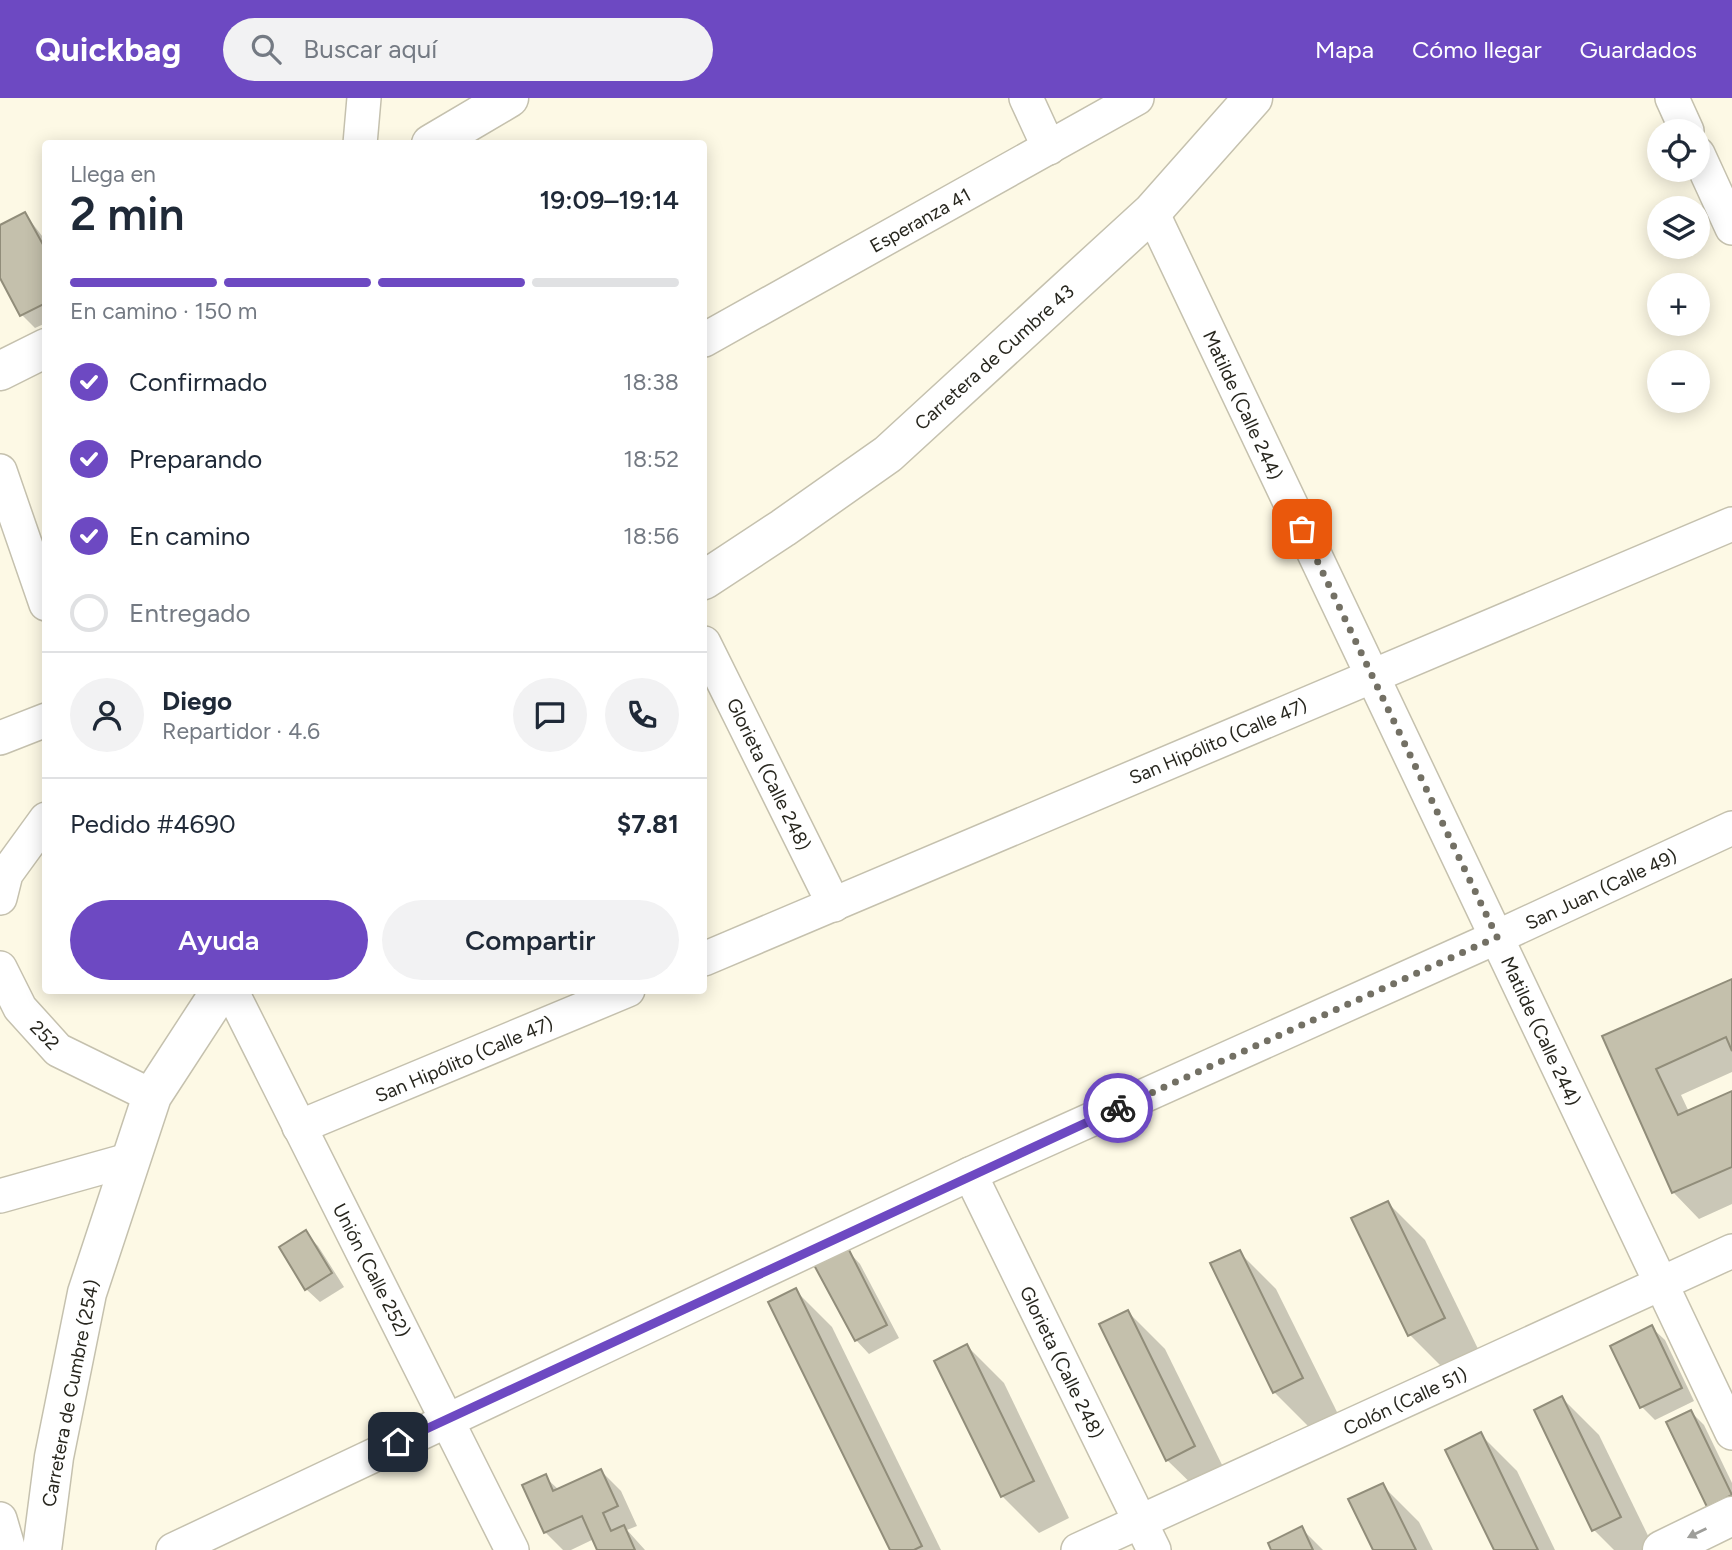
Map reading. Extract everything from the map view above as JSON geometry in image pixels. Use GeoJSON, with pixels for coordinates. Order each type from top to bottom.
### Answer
{"type":"FeatureCollection","features":[{"type":"Feature","properties":{"kind":"street"},"geometry":{"type":"LineString","coordinates":[[360,140],[364,98]]}},
{"type":"Feature","properties":{"kind":"street"},"geometry":{"type":"LineString","coordinates":[[445,140],[474,132],[509,98]]}},
{"type":"Feature","properties":{"kind":"street"},"geometry":{"type":"LineString","coordinates":[[1026,98],[1049,148]]}},
{"type":"Feature","properties":{"kind":"street","name":"Esperanza 41"},"geometry":{"type":"LineString","coordinates":[[707,338],[1136,98]]}},
{"type":"Feature","properties":{"kind":"street","name":"Carretera de Cumbre 43"},"geometry":{"type":"LineString","coordinates":[[707,578],[888,454],[1152,212],[1253,98]]}},
{"type":"Feature","properties":{"kind":"street"},"geometry":{"type":"LineString","coordinates":[[1672,98],[1682,119]]}},
{"type":"Feature","properties":{"kind":"street"},"geometry":{"type":"LineString","coordinates":[[1710,180],[1732,228]]}},
{"type":"Feature","properties":{"kind":"street","name":"Matilde (Calle 244)"},"geometry":{"type":"LineString","coordinates":[[1152,212],[1732,1433]]}},
{"type":"Feature","properties":{"kind":"street"},"geometry":{"type":"LineString","coordinates":[[0,372],[42,350]]}},
{"type":"Feature","properties":{"kind":"street"},"geometry":{"type":"LineString","coordinates":[[0,471],[42,592]]}},
{"type":"Feature","properties":{"kind":"street","name":"San Hipólito (Calle 47)"},"geometry":{"type":"LineString","coordinates":[[707,958],[1732,523]]}},
{"type":"Feature","properties":{"kind":"street","name":"Glorieta (Calle 248)"},"geometry":{"type":"LineString","coordinates":[[707,649],[834,905]]}},
{"type":"Feature","properties":{"kind":"street"},"geometry":{"type":"LineString","coordinates":[[0,738],[42,722]]}},
{"type":"Feature","properties":{"kind":"street"},"geometry":{"type":"LineString","coordinates":[[0,898],[6,874],[42,824]]}},
{"type":"Feature","properties":{"kind":"street","name":"San Juan (Calle 49)"},"geometry":{"type":"LineString","coordinates":[[173,1550],[970,1174],[1732,828]]}},
{"type":"Feature","properties":{"kind":"street","name":"252"},"geometry":{"type":"LineString","coordinates":[[0,968],[20,1008],[58,1050],[152,1096]]}},
{"type":"Feature","properties":{"kind":"street"},"geometry":{"type":"LineString","coordinates":[[0,1196],[132,1159],[152,1096],[218,994]]}},
{"type":"Feature","properties":{"kind":"street","name":"Unión (Calle 252)"},"geometry":{"type":"LineString","coordinates":[[233,994],[512,1550]]}},
{"type":"Feature","properties":{"kind":"street","name":"San Hipólito (Calle 47)"},"geometry":{"type":"LineString","coordinates":[[299,1128],[618,994]]}},
{"type":"Feature","properties":{"kind":"street","name":"Carretera de Cumbre (254)"},"geometry":{"type":"LineString","coordinates":[[42,1550],[54,1457],[87,1293],[132,1159]]}},
{"type":"Feature","properties":{"kind":"street","name":"Glorieta (Calle 248)"},"geometry":{"type":"LineString","coordinates":[[970,1174],[1148,1536]]}},
{"type":"Feature","properties":{"kind":"street","name":"Colón (Calle 51)"},"geometry":{"type":"LineString","coordinates":[[1078,1550],[1148,1536],[1661,1283],[1732,1251]]}},
{"type":"Feature","properties":{"kind":"street"},"geometry":{"type":"LineString","coordinates":[[1662,1550],[1732,1516]]}},
{"type":"Feature","properties":{"kind":"street"},"geometry":{"type":"LineString","coordinates":[[0,1519],[9,1550]]}},
{"type":"Feature","properties":{"kind":"building"},"geometry":{"type":"Polygon","coordinates":[[[25,212],[42,243],[42,305],[20,316],[0,278],[0,225],[25,212]]]}},
{"type":"Feature","properties":{"kind":"building"},"geometry":{"type":"Polygon","coordinates":[[[1732,979],[1732,1051],[1726,1037],[1656,1069],[1678,1115],[1732,1091],[1732,1167],[1672,1193],[1602,1036],[1732,979]]]}},
{"type":"Feature","properties":{"kind":"building"},"geometry":{"type":"Polygon","coordinates":[[[1388,1201],[1445,1318],[1408,1336],[1351,1218],[1388,1201]]]}},
{"type":"Feature","properties":{"kind":"building"},"geometry":{"type":"Polygon","coordinates":[[[306,1230],[332,1273],[305,1290],[279,1247],[306,1230]]]}},
{"type":"Feature","properties":{"kind":"building"},"geometry":{"type":"Polygon","coordinates":[[[848,1248],[887,1325],[855,1341],[814,1265],[848,1248]]]}},
{"type":"Feature","properties":{"kind":"building"},"geometry":{"type":"Polygon","coordinates":[[[1240,1250],[1303,1378],[1273,1393],[1210,1263],[1240,1250]]]}},
{"type":"Feature","properties":{"kind":"building"},"geometry":{"type":"Polygon","coordinates":[[[796,1288],[922,1546],[914,1550],[890,1550],[768,1302],[796,1288]]]}},
{"type":"Feature","properties":{"kind":"building"},"geometry":{"type":"Polygon","coordinates":[[[1128,1310],[1195,1446],[1166,1461],[1099,1324],[1128,1310]]]}},
{"type":"Feature","properties":{"kind":"building"},"geometry":{"type":"Polygon","coordinates":[[[1652,1325],[1682,1388],[1640,1408],[1610,1346],[1652,1325]]]}},
{"type":"Feature","properties":{"kind":"building"},"geometry":{"type":"Polygon","coordinates":[[[967,1344],[1034,1481],[1001,1497],[934,1361],[967,1344]]]}},
{"type":"Feature","properties":{"kind":"building"},"geometry":{"type":"Polygon","coordinates":[[[1562,1396],[1621,1517],[1592,1531],[1534,1410],[1562,1396]]]}},
{"type":"Feature","properties":{"kind":"building"},"geometry":{"type":"Polygon","coordinates":[[[1691,1410],[1732,1495],[1707,1507],[1666,1422],[1691,1410]]]}},
{"type":"Feature","properties":{"kind":"building"},"geometry":{"type":"Polygon","coordinates":[[[1481,1432],[1538,1550],[1494,1550],[1445,1450],[1481,1432]]]}},
{"type":"Feature","properties":{"kind":"building"},"geometry":{"type":"Polygon","coordinates":[[[601,1469],[618,1506],[603,1513],[611,1531],[624,1525],[635,1550],[597,1550],[582,1516],[544,1533],[522,1485],[546,1474],[553,1491],[601,1469]]]}},
{"type":"Feature","properties":{"kind":"building"},"geometry":{"type":"Polygon","coordinates":[[[1383,1483],[1416,1550],[1373,1550],[1348,1499],[1383,1483]]]}},
{"type":"Feature","properties":{"kind":"building"},"geometry":{"type":"Polygon","coordinates":[[[1302,1526],[1313,1550],[1271,1550],[1268,1543],[1302,1526]]]}},
{"type":"Feature","properties":{"kind":"way so far"},"geometry":{"type":"LineString","coordinates":[[1118,1108],[1497,937],[1302,529]]}},
{"type":"Feature","properties":{"kind":"route"},"geometry":{"type":"LineString","coordinates":[[398,1442],[970,1174],[1118,1108]]}}]}
